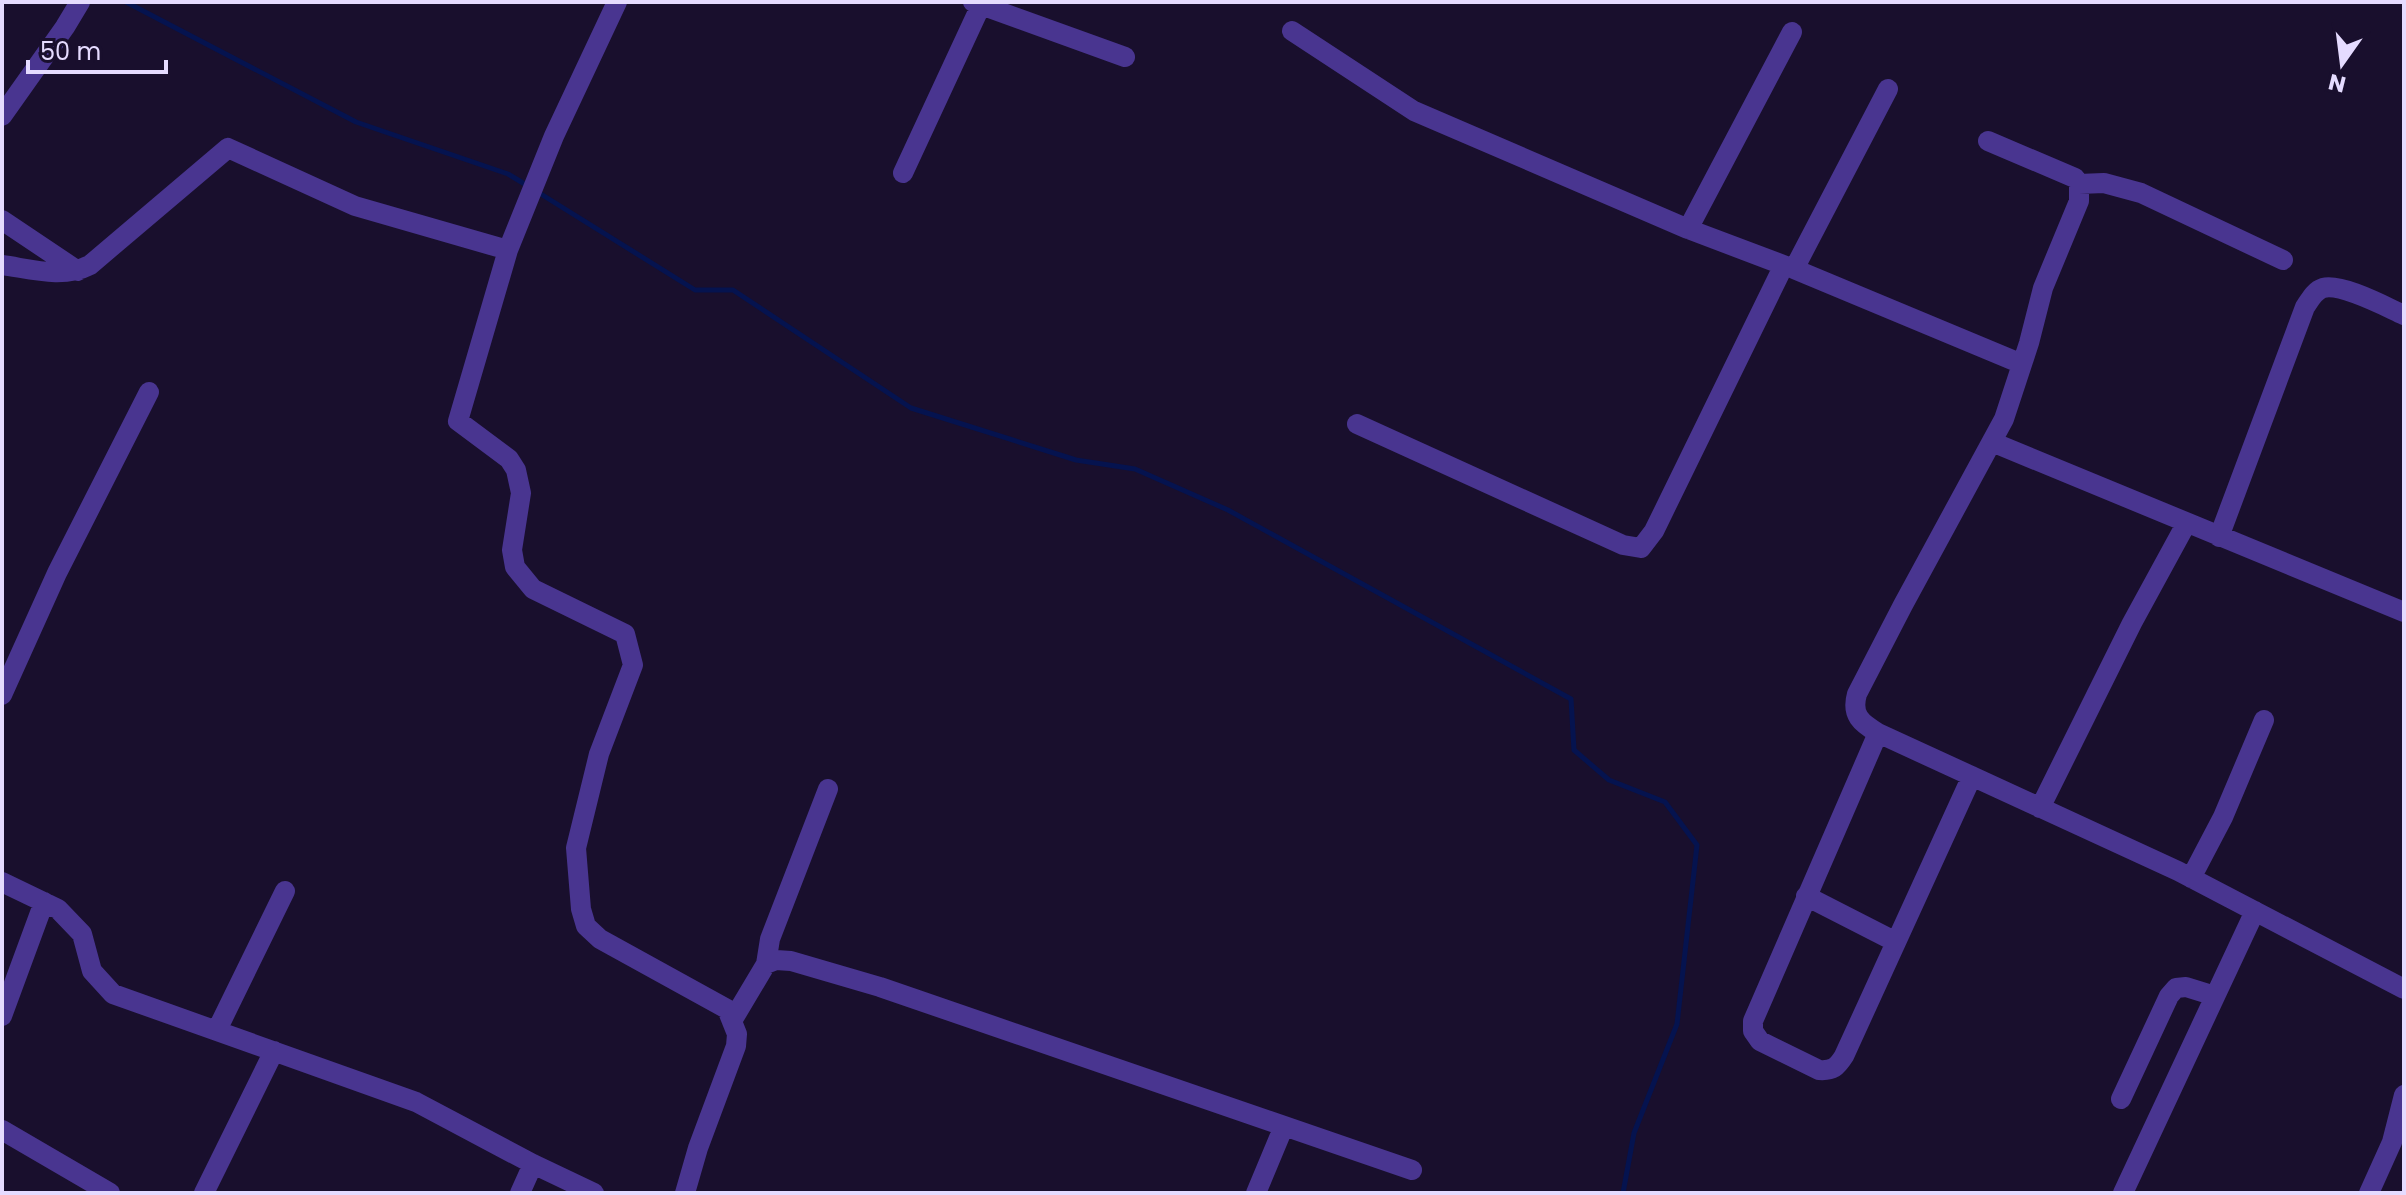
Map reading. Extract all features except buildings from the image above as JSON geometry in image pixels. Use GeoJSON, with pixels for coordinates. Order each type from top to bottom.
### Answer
{"type":"FeatureCollection","features":[{"type":"Feature","properties":{"kind":"street"},"geometry":{"type":"LineString","coordinates":[[2,116],[80,2]]}},
{"type":"Feature","properties":{"kind":"street"},"geometry":{"type":"LineString","coordinates":[[617,2],[527,198],[508,250],[458,421],[509,459],[516,470],[521,493],[512,550],[515,567],[533,589],[625,634],[633,665],[599,754],[576,848],[581,909],[586,926],[600,939],[727,1009],[737,1034],[736,1046],[698,1148],[685,1193]]}},
{"type":"Feature","properties":{"kind":"street"},"geometry":{"type":"LineString","coordinates":[[903,173],[977,4],[1125,57]]}},
{"type":"Feature","properties":{"kind":"street"},"geometry":{"type":"LineString","coordinates":[[1292,31],[1414,111],[1688,229],[2022,364]]}},
{"type":"Feature","properties":{"kind":"street"},"geometry":{"type":"LineString","coordinates":[[1688,229],[1792,32]]}},
{"type":"Feature","properties":{"kind":"street"},"geometry":{"type":"LineString","coordinates":[[1357,424],[1609,539],[1641,548],[1654,531],[1788,268],[1888,89]]}},
{"type":"Feature","properties":{"kind":"street"},"geometry":{"type":"LineString","coordinates":[[1988,141],[2064,172],[2079,184],[2104,183],[2141,193],[2283,260]]}},
{"type":"Feature","properties":{"kind":"street"},"geometry":{"type":"LineString","coordinates":[[2,265],[63,273],[90,265],[228,148],[355,206],[508,250]]}},
{"type":"Feature","properties":{"kind":"street"},"geometry":{"type":"LineString","coordinates":[[2079,184],[2079,201],[2043,288],[2004,419],[1857,694],[1856,714],[1862,724],[1878,733],[2191,878],[2402,982]]}},
{"type":"Feature","properties":{"kind":"street"},"geometry":{"type":"LineString","coordinates":[[2,220],[78,271]]}},
{"type":"Feature","properties":{"kind":"street"},"geometry":{"type":"LineString","coordinates":[[2219,537],[2305,307],[2314,293],[2324,287],[2336,289],[2364,297],[2404,315]]}},
{"type":"Feature","properties":{"kind":"street"},"geometry":{"type":"LineString","coordinates":[[2,695],[57,573],[149,392]]}},
{"type":"Feature","properties":{"kind":"street"},"geometry":{"type":"LineString","coordinates":[[1992,442],[2404,612]]}},
{"type":"Feature","properties":{"kind":"street"},"geometry":{"type":"LineString","coordinates":[[2040,808],[2132,623],[2186,524]]}},
{"type":"Feature","properties":{"kind":"street"},"geometry":{"type":"LineString","coordinates":[[2191,878],[2223,817],[2264,720]]}},
{"type":"Feature","properties":{"kind":"street"},"geometry":{"type":"LineString","coordinates":[[1878,733],[1753,1021],[1753,1031],[1760,1041],[1819,1070],[1830,1071],[1837,1067],[1972,776]]}},
{"type":"Feature","properties":{"kind":"street"},"geometry":{"type":"LineString","coordinates":[[732,1021],[766,964],[770,939],[828,789]]}},
{"type":"Feature","properties":{"kind":"street"},"geometry":{"type":"LineString","coordinates":[[2,882],[58,909],[82,934],[92,971],[113,994],[416,1102],[594,1193]]}},
{"type":"Feature","properties":{"kind":"street"},"geometry":{"type":"LineString","coordinates":[[217,1030],[285,891]]}},
{"type":"Feature","properties":{"kind":"street"},"geometry":{"type":"LineString","coordinates":[[1806,896],[1896,942]]}},
{"type":"Feature","properties":{"kind":"street"},"geometry":{"type":"LineString","coordinates":[[2,1016],[44,902]]}},
{"type":"Feature","properties":{"kind":"street"},"geometry":{"type":"LineString","coordinates":[[2123,1193],[2255,911]]}},
{"type":"Feature","properties":{"kind":"street"},"geometry":{"type":"LineString","coordinates":[[766,964],[776,960],[791,961],[880,987],[1412,1170]]}},
{"type":"Feature","properties":{"kind":"street"},"geometry":{"type":"LineString","coordinates":[[2121,1099],[2169,996],[2176,988],[2186,987],[2215,996]]}},
{"type":"Feature","properties":{"kind":"street"},"geometry":{"type":"LineString","coordinates":[[204,1193],[274,1051]]}},
{"type":"Feature","properties":{"kind":"street"},"geometry":{"type":"LineString","coordinates":[[2369,1193],[2397,1152],[2404,1095]]}},
{"type":"Feature","properties":{"kind":"street"},"geometry":{"type":"LineString","coordinates":[[1256,1193],[1284,1126]]}},
{"type":"Feature","properties":{"kind":"street"},"geometry":{"type":"LineString","coordinates":[[11,1135],[26,1153],[75,1182],[76,1193]]}},
{"type":"Feature","properties":{"kind":"street"},"geometry":{"type":"LineString","coordinates":[[11,1135],[110,1193]]}},
{"type":"Feature","properties":{"kind":"street"},"geometry":{"type":"LineString","coordinates":[[520,1193],[533,1164]]}},
{"type":"Feature","properties":{"kind":"waterway"},"geometry":{"type":"LineString","coordinates":[[126,2],[356,122],[508,174],[528,186]]}},
{"type":"Feature","properties":{"kind":"waterway"},"geometry":{"type":"LineString","coordinates":[[536,191],[695,290],[733,290],[911,408],[1076,460],[1135,469],[1228,510],[1571,699],[1574,750],[1609,780],[1665,802],[1697,845],[1677,1024],[1634,1133],[1623,1193]]}}]}
